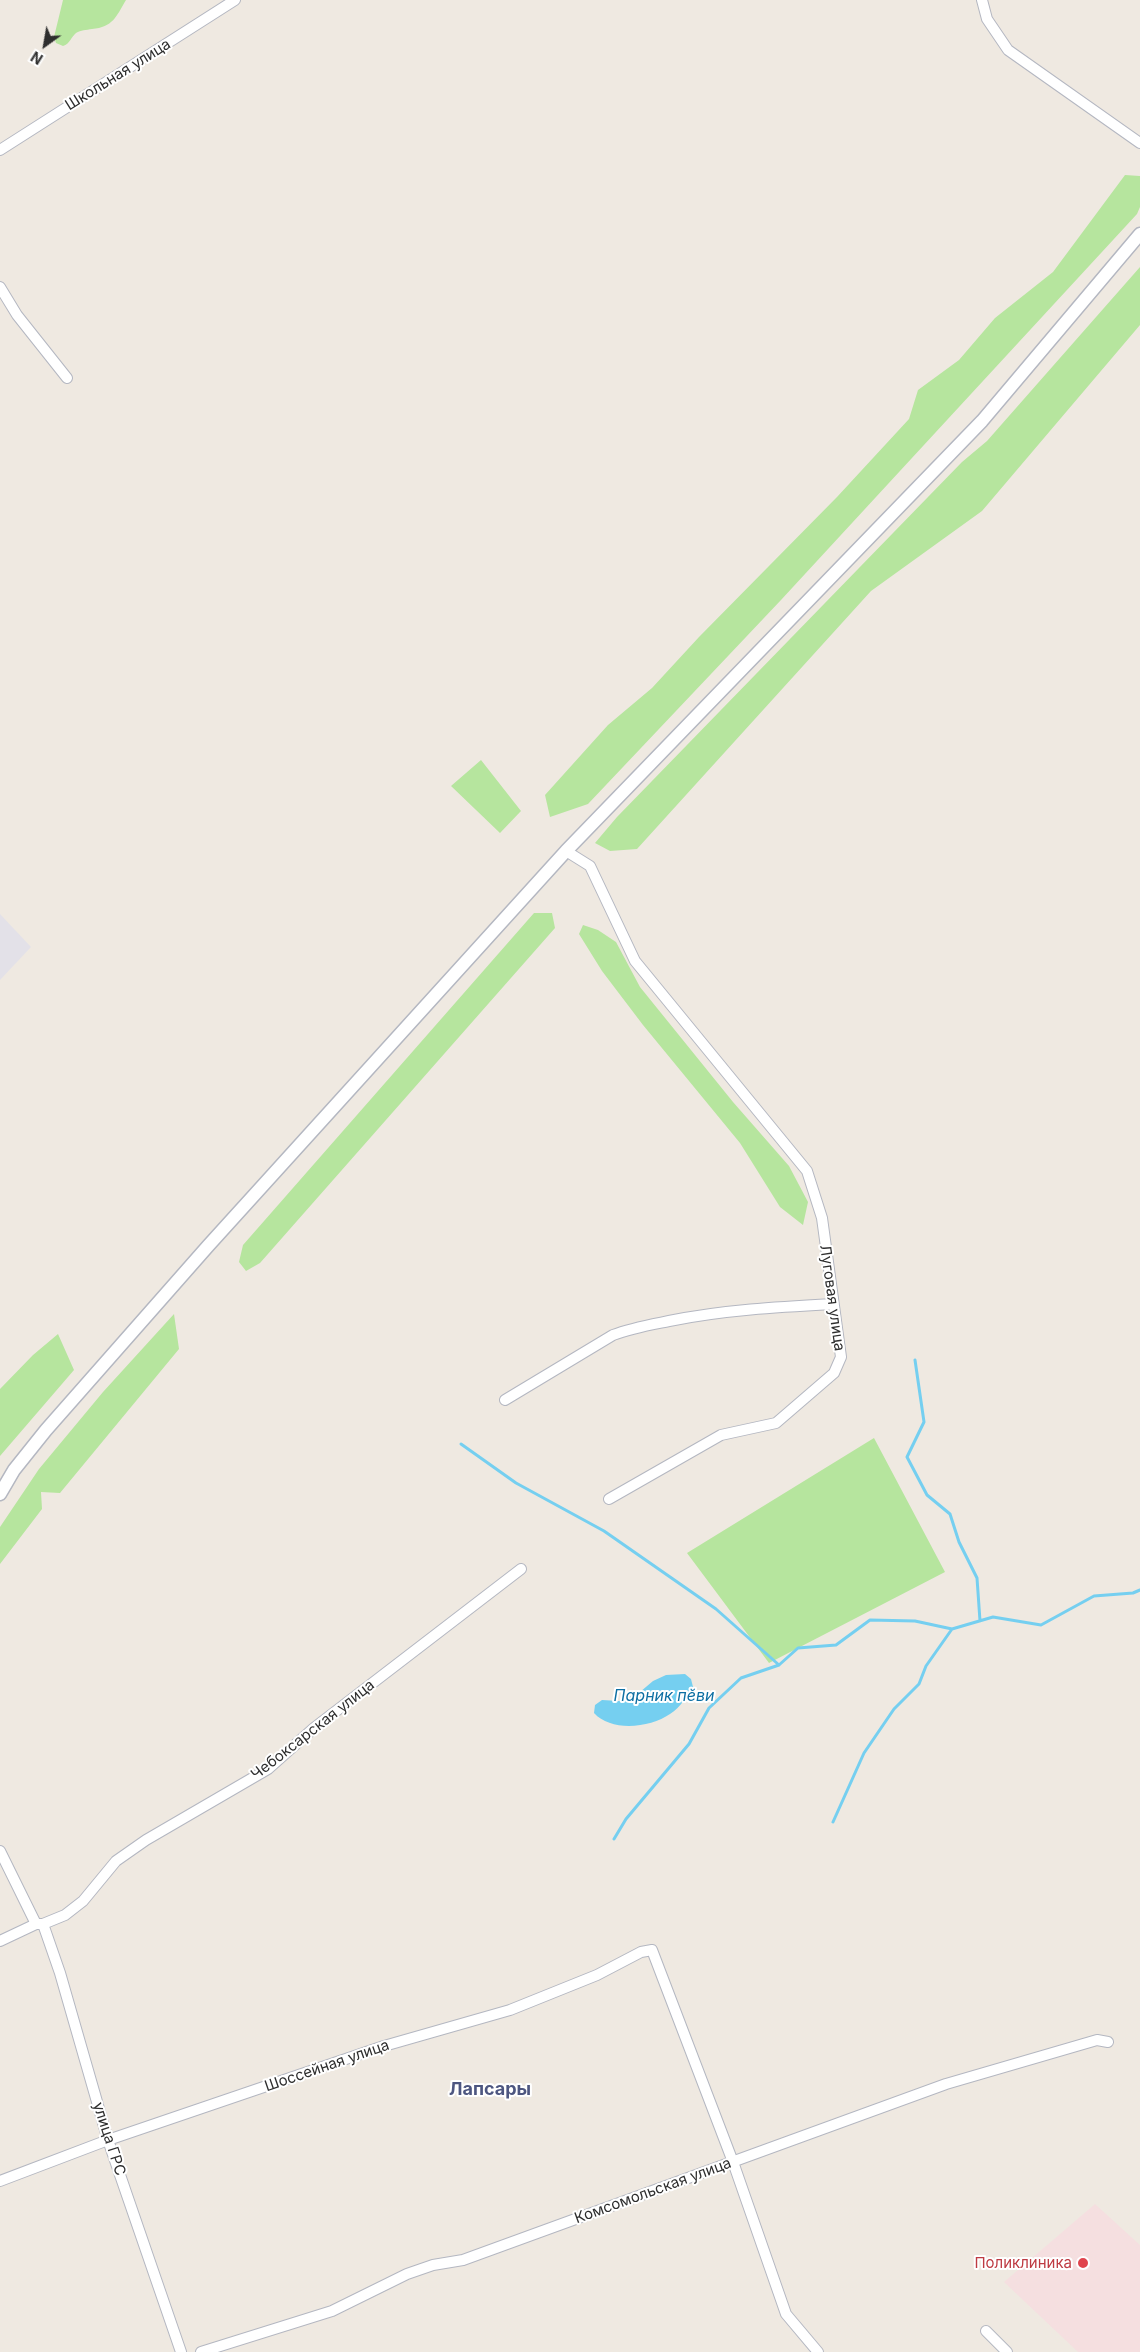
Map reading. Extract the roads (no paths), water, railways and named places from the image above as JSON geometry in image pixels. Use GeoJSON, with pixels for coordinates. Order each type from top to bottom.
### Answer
{"type":"FeatureCollection","features":[{"type":"Feature","properties":{"kind":"street","name":"Школьная улица"},"geometry":{"type":"LineString","coordinates":[[0,150],[234,0]]}},
{"type":"Feature","properties":{"kind":"street"},"geometry":{"type":"LineString","coordinates":[[982,0],[987,19],[1008,50],[1140,143]]}},
{"type":"Feature","properties":{"kind":"street"},"geometry":{"type":"LineString","coordinates":[[0,1494],[14,1470],[46,1430],[208,1246],[566,851],[982,421],[1140,234]]}},
{"type":"Feature","properties":{"kind":"street"},"geometry":{"type":"LineString","coordinates":[[0,287],[17,315],[67,378]]}},
{"type":"Feature","properties":{"kind":"street","name":"Луговая улица"},"geometry":{"type":"LineString","coordinates":[[566,851],[590,866],[635,961],[807,1171],[822,1218],[841,1357],[834,1373],[776,1423],[720,1435],[609,1499]]}},
{"type":"Feature","properties":{"kind":"street"},"geometry":{"type":"LineString","coordinates":[[505,1400],[581,1353],[628,1329],[693,1316],[758,1308],[833,1304]]}},
{"type":"Feature","properties":{"kind":"street","name":"Чебоксарская улица"},"geometry":{"type":"LineString","coordinates":[[0,1941],[65,1915],[83,1900],[116,1861],[146,1840],[268,1769],[314,1728],[521,1569]]}},
{"type":"Feature","properties":{"kind":"street","name":"улица ГРС"},"geometry":{"type":"LineString","coordinates":[[0,1851],[40,1924],[60,1973],[108,2140],[181,2352]]}},
{"type":"Feature","properties":{"kind":"street","name":"Шоссейная улица"},"geometry":{"type":"LineString","coordinates":[[0,2180],[108,2140],[384,2046],[510,2010],[597,1975],[641,1952],[652,1950],[733,2162]]}},
{"type":"Feature","properties":{"kind":"street","name":"Комсомольская улица"},"geometry":{"type":"LineString","coordinates":[[200,2352],[332,2311],[407,2274],[433,2265],[463,2260],[946,2084],[1097,2040],[1108,2042]]}},
{"type":"Feature","properties":{"kind":"street"},"geometry":{"type":"LineString","coordinates":[[733,2162],[786,2314],[818,2352]]}},
{"type":"Feature","properties":{"kind":"street"},"geometry":{"type":"LineString","coordinates":[[986,2331],[1007,2352]]}},
{"type":"Feature","properties":{"kind":"water","name":"Парник пӗви"},"geometry":{"type":"Polygon","coordinates":[[[685,1674],[691,1679],[693,1687],[683,1702],[662,1719],[631,1726],[610,1723],[594,1713],[595,1705],[602,1700],[619,1701],[640,1692],[653,1681],[666,1675],[685,1674]]]}},
{"type":"Feature","properties":{"kind":"waterway"},"geometry":{"type":"LineString","coordinates":[[915,1360],[924,1422],[907,1457],[927,1495],[950,1514],[959,1542],[977,1578],[980,1621]]}},
{"type":"Feature","properties":{"kind":"waterway"},"geometry":{"type":"LineString","coordinates":[[461,1444],[516,1483],[604,1531],[716,1609],[779,1665],[798,1648],[836,1645],[870,1620],[915,1621],[952,1629],[993,1617],[1041,1625],[1094,1596],[1133,1593],[1140,1590]]}},
{"type":"Feature","properties":{"kind":"waterway"},"geometry":{"type":"LineString","coordinates":[[833,1822],[864,1753],[894,1709],[919,1684],[926,1666],[952,1629]]}},
{"type":"Feature","properties":{"kind":"waterway"},"geometry":{"type":"LineString","coordinates":[[614,1839],[626,1819],[689,1744],[709,1708],[741,1678],[779,1665]]}},
{"type":"Feature","properties":{"kind":"place","name":"Поликлиника"},"geometry":{"type":"Point","coordinates":[1083,2263]}},
{"type":"Feature","properties":{"kind":"district","name":"Лапсары"},"geometry":{"type":"Point","coordinates":[490,2090]}}]}
